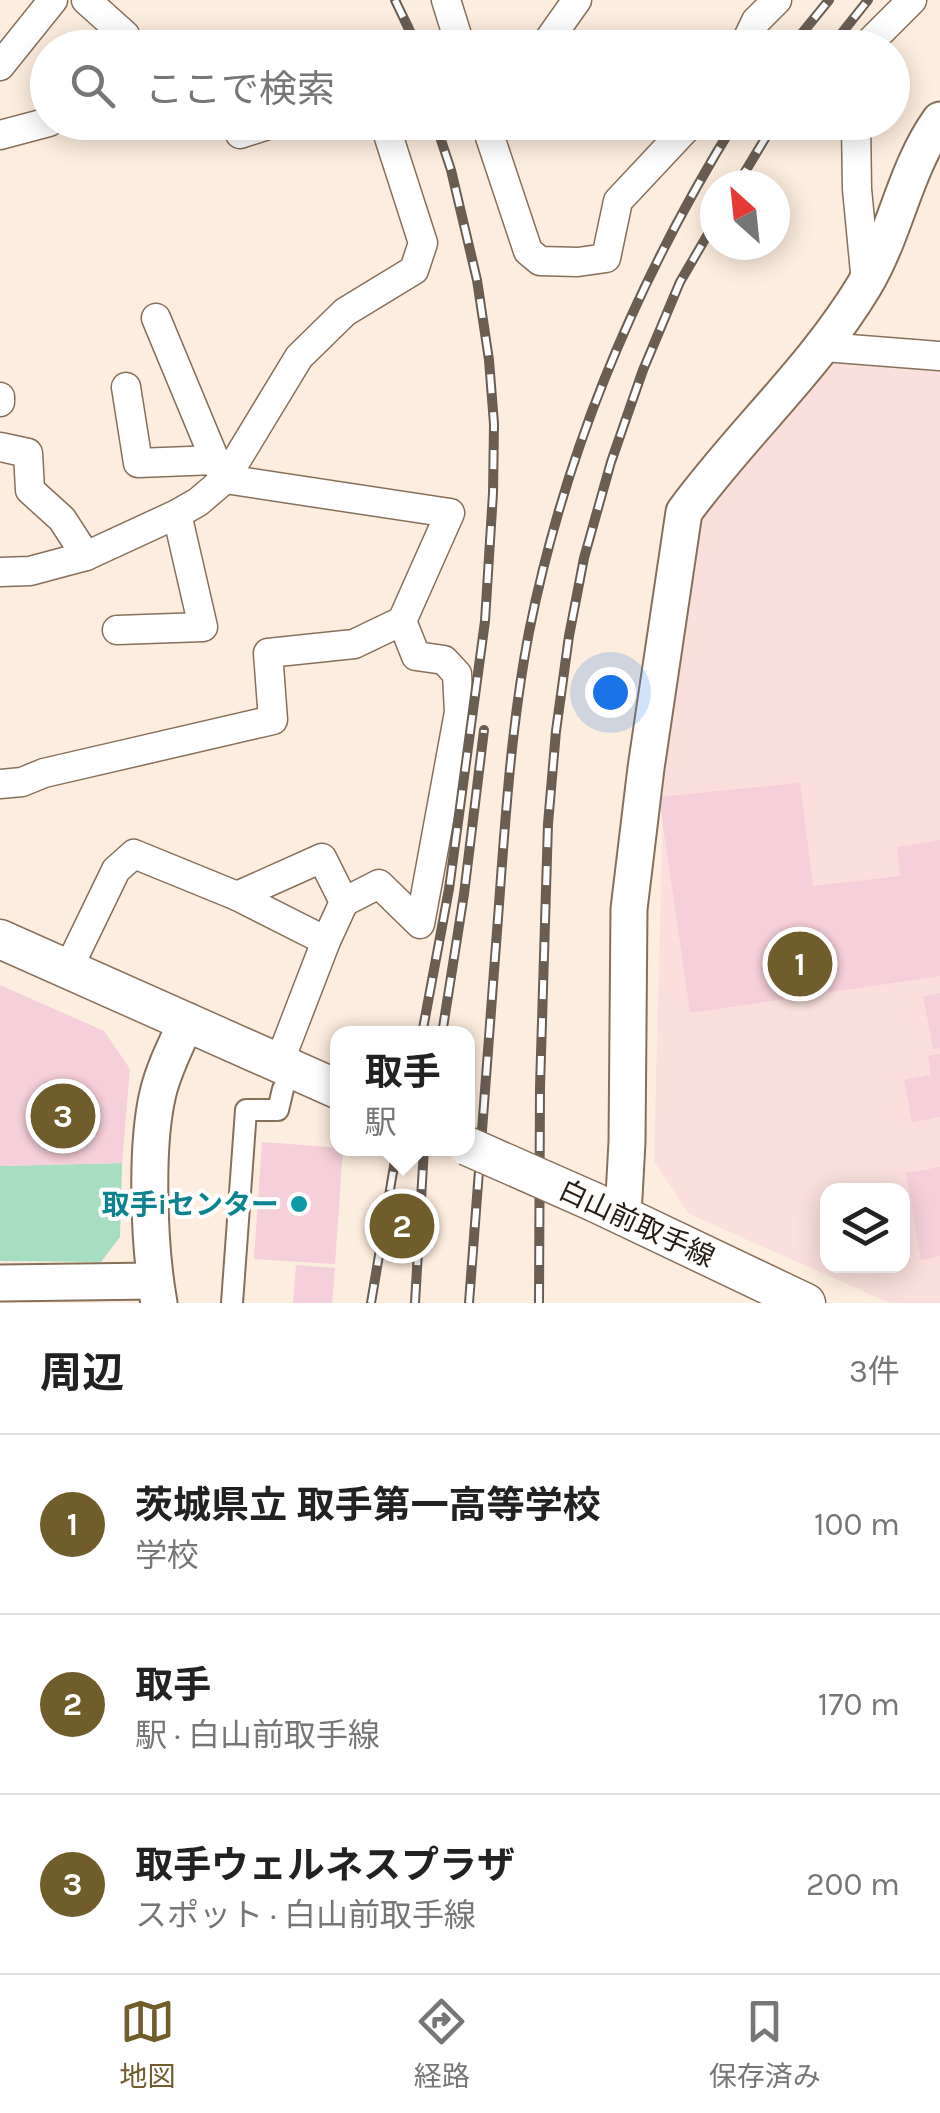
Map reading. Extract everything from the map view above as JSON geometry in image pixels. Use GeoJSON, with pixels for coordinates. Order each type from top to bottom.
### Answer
{"type":"FeatureCollection","features":[{"type":"Feature","properties":{"kind":"main road"},"geometry":{"type":"LineString","coordinates":[[0,940],[187,1022],[281,1076],[330,1088]]}},
{"type":"Feature","properties":{"kind":"main road","name":"白山前取手線"},"geometry":{"type":"LineString","coordinates":[[475,1150],[806,1303]]}},
{"type":"Feature","properties":{"kind":"street"},"geometry":{"type":"LineString","coordinates":[[0,66],[54,0]]}},
{"type":"Feature","properties":{"kind":"street"},"geometry":{"type":"LineString","coordinates":[[86,0],[120,30]]}},
{"type":"Feature","properties":{"kind":"street"},"geometry":{"type":"LineString","coordinates":[[446,0],[456,30]]}},
{"type":"Feature","properties":{"kind":"street"},"geometry":{"type":"LineString","coordinates":[[556,30],[577,0]]}},
{"type":"Feature","properties":{"kind":"street"},"geometry":{"type":"LineString","coordinates":[[752,30],[777,0]]}},
{"type":"Feature","properties":{"kind":"street"},"geometry":{"type":"LineString","coordinates":[[882,30],[912,0]]}},
{"type":"Feature","properties":{"kind":"street"},"geometry":{"type":"LineString","coordinates":[[608,1208],[627,1142],[629,908],[684,512],[708,478],[824,347],[866,283],[924,143],[940,120]]}},
{"type":"Feature","properties":{"kind":"street"},"geometry":{"type":"LineString","coordinates":[[0,136],[30,127]]}},
{"type":"Feature","properties":{"kind":"street"},"geometry":{"type":"LineString","coordinates":[[0,572],[30,571],[86,556],[198,502],[299,357],[345,312],[414,270],[423,243],[390,140]]}},
{"type":"Feature","properties":{"kind":"street"},"geometry":{"type":"LineString","coordinates":[[492,140],[528,250],[540,261],[578,262],[606,258],[618,201],[675,140]]}},
{"type":"Feature","properties":{"kind":"street"},"geometry":{"type":"LineString","coordinates":[[856,140],[866,283]]}},
{"type":"Feature","properties":{"kind":"street"},"geometry":{"type":"LineString","coordinates":[[156,318],[220,470]]}},
{"type":"Feature","properties":{"kind":"street"},"geometry":{"type":"LineString","coordinates":[[824,347],[940,356]]}},
{"type":"Feature","properties":{"kind":"street"},"geometry":{"type":"LineString","coordinates":[[0,784],[22,782],[44,773],[273,720],[268,652],[354,644],[402,621],[450,513],[220,470],[138,463],[126,386]]}},
{"type":"Feature","properties":{"kind":"street"},"geometry":{"type":"LineString","coordinates":[[0,447],[28,453],[30,490],[62,519],[86,556]]}},
{"type":"Feature","properties":{"kind":"street"},"geometry":{"type":"LineString","coordinates":[[116,630],[203,627],[177,514]]}},
{"type":"Feature","properties":{"kind":"street"},"geometry":{"type":"LineString","coordinates":[[232,1303],[246,1110],[278,1110],[281,1076],[326,941],[344,902],[379,884],[420,924],[459,712],[457,674],[444,660],[416,656],[402,621]]}},
{"type":"Feature","properties":{"kind":"street"},"geometry":{"type":"LineString","coordinates":[[68,970],[116,870],[134,854],[237,896],[326,941]]}},
{"type":"Feature","properties":{"kind":"street"},"geometry":{"type":"LineString","coordinates":[[237,896],[322,858],[344,902]]}},
{"type":"Feature","properties":{"kind":"street"},"geometry":{"type":"LineString","coordinates":[[0,1282],[157,1292],[150,1186],[152,1130],[164,1071],[187,1022]]}},
{"type":"Feature","properties":{"kind":"shaded area"},"geometry":{"type":"Polygon","coordinates":[[[835,363],[940,367],[940,1303],[890,1303],[822,1273],[910,1273],[910,1183],[820,1183],[820,1272],[689,1214],[654,1161],[664,767],[701,519],[835,363]]]}},
{"type":"Feature","properties":{"kind":"green space"},"geometry":{"type":"Polygon","coordinates":[[[122,1163],[120,1237],[101,1262],[0,1261],[0,1166],[122,1163]]]}},
{"type":"Feature","properties":{"kind":"building"},"geometry":{"type":"Polygon","coordinates":[[[800,783],[813,886],[900,876],[897,847],[940,840],[940,976],[690,1013],[659,797],[800,783]]]}},
{"type":"Feature","properties":{"kind":"building"},"geometry":{"type":"Polygon","coordinates":[[[0,985],[104,1031],[130,1069],[122,1163],[0,1166],[0,985]]]}},
{"type":"Feature","properties":{"kind":"building"},"geometry":{"type":"Polygon","coordinates":[[[940,993],[940,1048],[933,1049],[923,996],[940,993]]]}},
{"type":"Feature","properties":{"kind":"building"},"geometry":{"type":"Polygon","coordinates":[[[940,1054],[940,1117],[912,1122],[904,1080],[931,1075],[928,1056],[940,1054]]]}},
{"type":"Feature","properties":{"kind":"building","name":"取手iセンター"},"geometry":{"type":"Polygon","coordinates":[[[262,1142],[330,1147],[330,1156],[342,1156],[335,1264],[254,1259],[262,1142]]]}},
{"type":"Feature","properties":{"kind":"building"},"geometry":{"type":"Polygon","coordinates":[[[940,1167],[940,1256],[921,1260],[906,1173],[940,1167]]]}},
{"type":"Feature","properties":{"kind":"building"},"geometry":{"type":"Polygon","coordinates":[[[296,1265],[335,1268],[332,1303],[293,1303],[296,1265]]]}},
{"type":"Feature","properties":{"kind":"railway"},"geometry":{"type":"LineString","coordinates":[[395,0],[409,30]]}},
{"type":"Feature","properties":{"kind":"railway"},"geometry":{"type":"LineString","coordinates":[[805,30],[829,0]]}},
{"type":"Feature","properties":{"kind":"railway"},"geometry":{"type":"LineString","coordinates":[[844,30],[868,0]]}},
{"type":"Feature","properties":{"kind":"railway"},"geometry":{"type":"LineString","coordinates":[[423,1026],[449,889],[485,621],[493,493],[494,424],[489,360],[477,280],[441,140]]}},
{"type":"Feature","properties":{"kind":"railway"},"geometry":{"type":"LineString","coordinates":[[469,1303],[506,811],[529,632],[563,498],[609,368],[667,242],[724,140]]}},
{"type":"Feature","properties":{"kind":"railway"},"geometry":{"type":"LineString","coordinates":[[746,170],[764,140]]}},
{"type":"Feature","properties":{"kind":"railway"},"geometry":{"type":"LineString","coordinates":[[539,1303],[540,1087],[548,824],[569,636],[584,558],[611,462],[643,370],[680,282],[700,248]]}},
{"type":"Feature","properties":{"kind":"railway"},"geometry":{"type":"LineString","coordinates":[[443,1026],[484,730]]}},
{"type":"Feature","properties":{"kind":"railway"},"geometry":{"type":"LineString","coordinates":[[371,1303],[396,1156]]}},
{"type":"Feature","properties":{"kind":"railway"},"geometry":{"type":"LineString","coordinates":[[415,1303],[424,1156]]}},
{"type":"Feature","properties":{"kind":"place","name":"茨城県立 取手第一高等学校"},"geometry":{"type":"Point","coordinates":[800,964]}},
{"type":"Feature","properties":{"kind":"place","name":"取手ウェルネスプラザ"},"geometry":{"type":"Point","coordinates":[63,1116]}},
{"type":"Feature","properties":{"kind":"place","name":"取手iセンター"},"geometry":{"type":"Point","coordinates":[299,1204]}},
{"type":"Feature","properties":{"kind":"place","name":"取手"},"geometry":{"type":"Point","coordinates":[402,1226]}}]}
